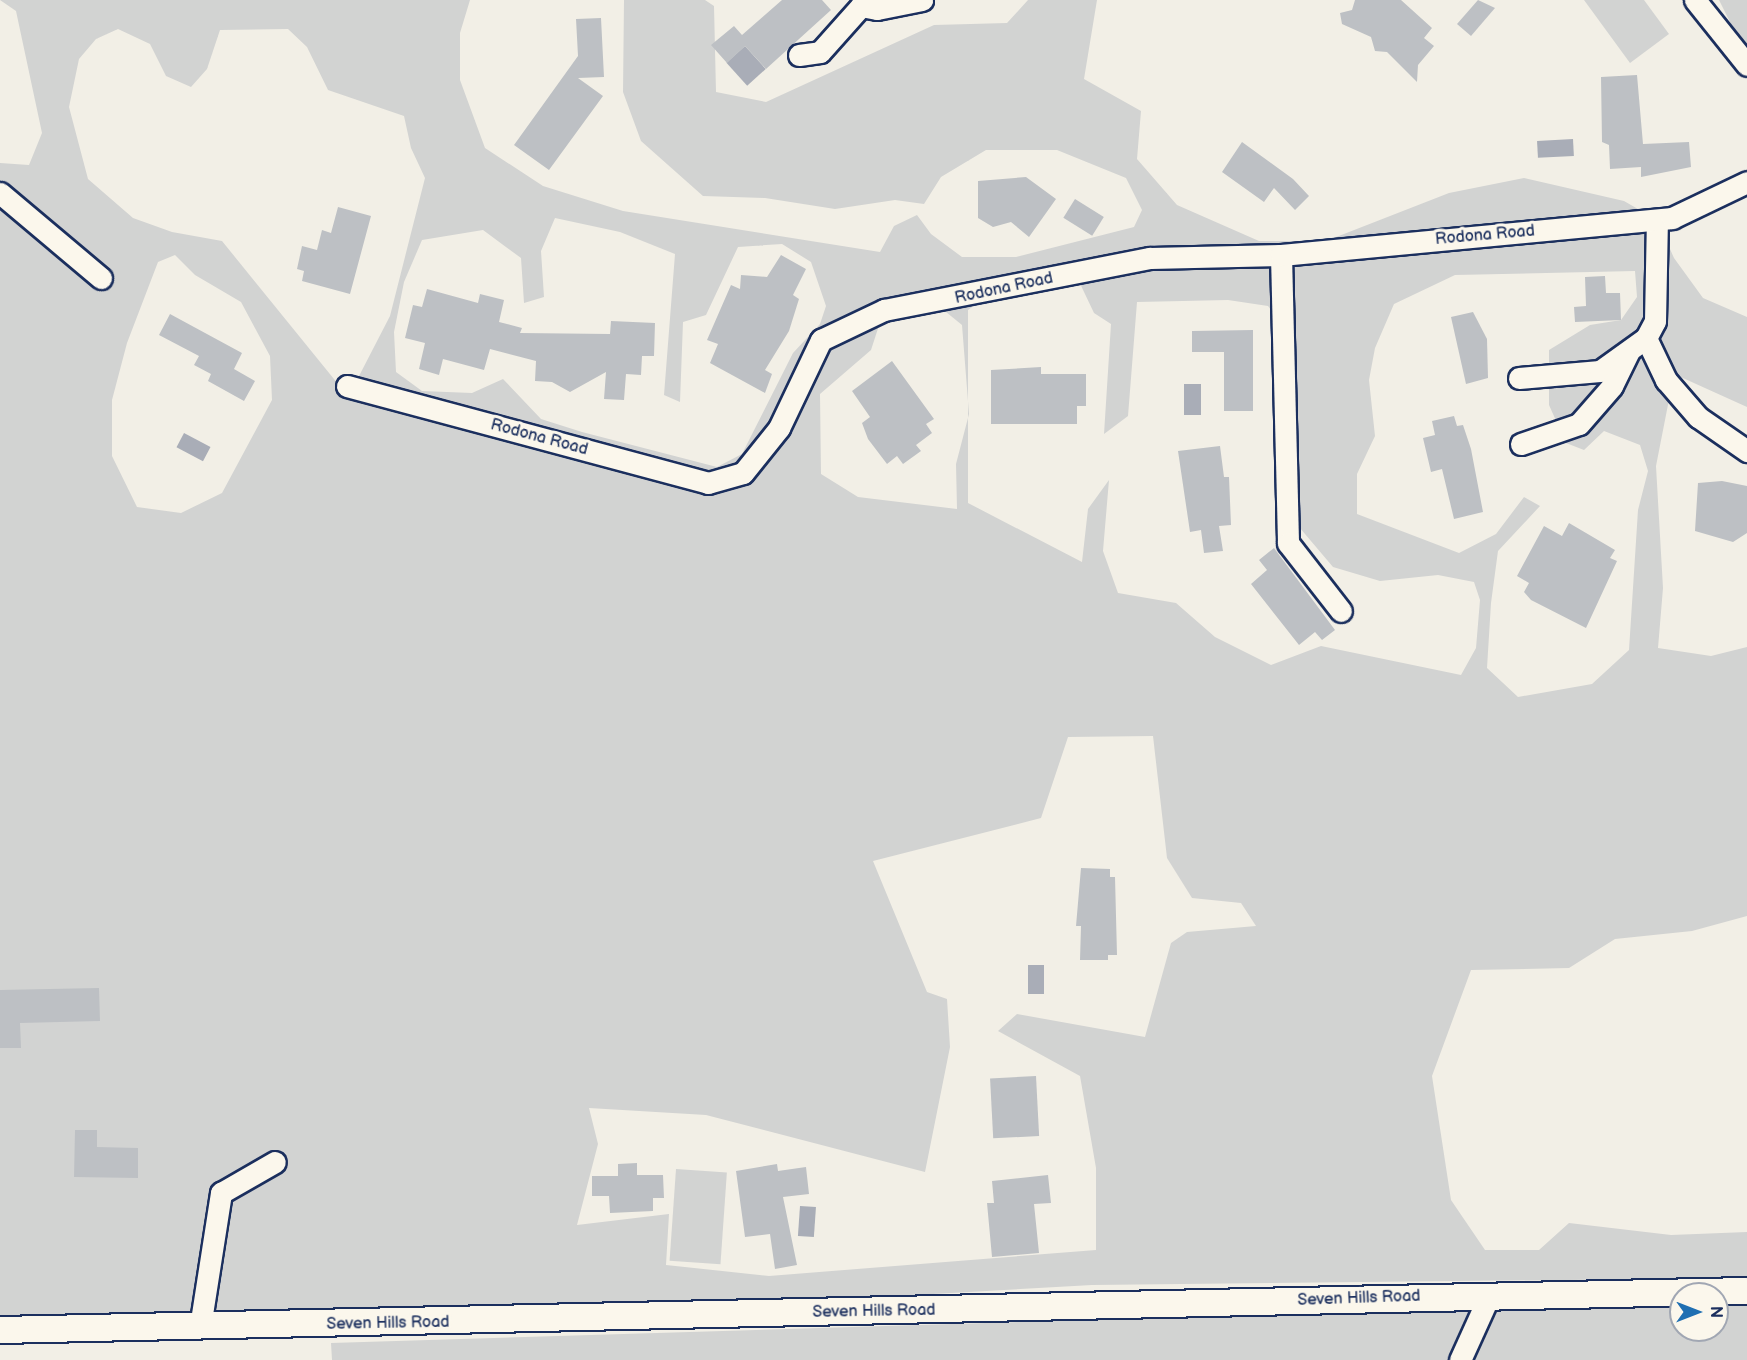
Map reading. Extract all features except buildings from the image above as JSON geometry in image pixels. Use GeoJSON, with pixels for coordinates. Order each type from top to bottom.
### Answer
{"type":"FeatureCollection","features":[{"type":"Feature","properties":{"kind":"main road","name":"Seven Hills Road"},"geometry":{"type":"LineString","coordinates":[[0,1330],[1747,1291]]}},
{"type":"Feature","properties":{"kind":"street"},"geometry":{"type":"LineString","coordinates":[[799,55],[820,52],[861,6],[877,9],[922,0]]}},
{"type":"Feature","properties":{"kind":"street"},"geometry":{"type":"LineString","coordinates":[[1695,0],[1747,65]]}},
{"type":"Feature","properties":{"kind":"street","name":"Rodona Road"},"geometry":{"type":"LineString","coordinates":[[347,386],[708,483],[743,473],[779,428],[821,340],[884,310],[1150,258],[1281,255],[1672,218],[1747,182]]}},
{"type":"Feature","properties":{"kind":"street"},"geometry":{"type":"LineString","coordinates":[[0,193],[101,278]]}},
{"type":"Feature","properties":{"kind":"street"},"geometry":{"type":"LineString","coordinates":[[1521,444],[1579,424],[1612,386],[1637,344],[1655,321],[1657,219]]}},
{"type":"Feature","properties":{"kind":"street"},"geometry":{"type":"LineString","coordinates":[[1281,255],[1288,543],[1341,611]]}},
{"type":"Feature","properties":{"kind":"street"},"geometry":{"type":"LineString","coordinates":[[1520,378],[1600,371],[1637,344]]}},
{"type":"Feature","properties":{"kind":"street"},"geometry":{"type":"LineString","coordinates":[[1637,344],[1698,417],[1747,450]]}},
{"type":"Feature","properties":{"kind":"street"},"geometry":{"type":"LineString","coordinates":[[200,1327],[220,1193],[275,1162]]}},
{"type":"Feature","properties":{"kind":"street"},"geometry":{"type":"LineString","coordinates":[[1460,1360],[1489,1296]]}},
{"type":"Feature","properties":{"kind":"shaded area"},"geometry":{"type":"Polygon","coordinates":[[[0,0],[470,0],[460,33],[460,80],[485,148],[543,186],[623,211],[880,252],[894,226],[917,215],[931,234],[962,257],[1016,257],[1134,227],[1142,210],[1126,178],[1057,150],[986,150],[941,177],[924,204],[895,200],[835,209],[765,198],[703,196],[641,141],[623,92],[624,0],[705,0],[714,6],[716,92],[766,102],[934,25],[1007,23],[1028,0],[1097,0],[1084,79],[1141,111],[1137,159],[1177,205],[1259,241],[1326,241],[1449,193],[1524,178],[1624,201],[1657,220],[1674,258],[1703,298],[1747,317],[1747,407],[1674,374],[1656,466],[1663,588],[1658,648],[1711,656],[1747,647],[1747,916],[1692,931],[1615,939],[1569,968],[1471,970],[1432,1076],[1451,1200],[1485,1250],[1539,1250],[1569,1223],[1671,1235],[1747,1232],[1747,1278],[1092,1285],[772,1303],[0,1321],[0,163],[29,165],[42,133],[16,11],[0,0]],[[118,29],[96,39],[79,59],[69,107],[88,179],[133,218],[172,232],[222,241],[338,384],[358,378],[390,316],[425,178],[411,148],[404,116],[328,90],[307,47],[288,29],[220,30],[207,69],[191,87],[166,76],[150,44],[118,29]],[[555,218],[541,251],[544,297],[524,303],[521,258],[483,230],[422,240],[404,282],[394,332],[396,372],[422,391],[472,393],[503,379],[541,419],[717,467],[742,454],[793,353],[820,324],[826,306],[811,262],[782,244],[738,247],[706,315],[683,322],[680,402],[664,395],[675,254],[620,232],[555,218]],[[175,255],[158,262],[127,343],[112,400],[112,456],[137,507],[181,513],[222,493],[272,400],[270,356],[241,302],[195,275],[175,255]],[[1635,271],[1455,275],[1394,304],[1375,348],[1369,380],[1375,436],[1357,474],[1357,514],[1459,553],[1496,534],[1524,497],[1540,506],[1498,551],[1491,603],[1487,668],[1518,697],[1592,684],[1629,650],[1638,510],[1648,471],[1640,445],[1604,431],[1584,450],[1566,443],[1549,405],[1549,350],[1590,325],[1621,320],[1637,297],[1635,271]],[[1075,273],[991,293],[968,310],[968,401],[962,325],[935,303],[884,310],[871,350],[820,394],[821,474],[858,497],[957,509],[956,464],[968,418],[968,503],[1082,562],[1088,509],[1109,480],[1103,551],[1118,593],[1176,603],[1215,637],[1271,665],[1321,646],[1461,675],[1476,648],[1480,600],[1474,582],[1438,575],[1380,581],[1333,567],[1294,521],[1284,327],[1268,306],[1228,300],[1137,302],[1128,416],[1104,434],[1111,324],[1094,313],[1075,273]],[[1153,736],[1068,737],[1041,818],[873,861],[927,992],[947,999],[950,1047],[925,1172],[706,1115],[589,1108],[598,1144],[577,1225],[669,1214],[666,1265],[769,1276],[1096,1250],[1096,1168],[1080,1076],[998,1031],[1017,1014],[1145,1037],[1171,943],[1187,932],[1256,926],[1241,903],[1192,898],[1167,858],[1153,736]]]}},
{"type":"Feature","properties":{"kind":"shaded area"},"geometry":{"type":"Polygon","coordinates":[[[1584,0],[1644,0],[1669,34],[1630,63],[1584,0]]]}},
{"type":"Feature","properties":{"kind":"shaded area"},"geometry":{"type":"Polygon","coordinates":[[[1719,0],[1747,0],[1747,51],[1741,44],[1719,0]]]}},
{"type":"Feature","properties":{"kind":"shaded area"},"geometry":{"type":"Polygon","coordinates":[[[745,46],[766,69],[747,86],[726,63],[745,46]]]}},
{"type":"Feature","properties":{"kind":"shaded area"},"geometry":{"type":"Polygon","coordinates":[[[1573,139],[1574,156],[1538,158],[1537,141],[1573,139]]]}},
{"type":"Feature","properties":{"kind":"shaded area"},"geometry":{"type":"Polygon","coordinates":[[[1184,384],[1201,384],[1201,415],[1184,415],[1184,384]]]}},
{"type":"Feature","properties":{"kind":"shaded area"},"geometry":{"type":"Polygon","coordinates":[[[184,433],[210,447],[203,461],[176,447],[184,433]]]}},
{"type":"Feature","properties":{"kind":"shaded area"},"geometry":{"type":"Polygon","coordinates":[[[1028,965],[1044,965],[1044,994],[1028,994],[1028,965]]]}},
{"type":"Feature","properties":{"kind":"shaded area"},"geometry":{"type":"Polygon","coordinates":[[[676,1169],[727,1173],[720,1264],[670,1261],[676,1169]]]}},
{"type":"Feature","properties":{"kind":"shaded area"},"geometry":{"type":"Polygon","coordinates":[[[800,1206],[816,1207],[814,1237],[798,1236],[800,1206]]]}},
{"type":"Feature","properties":{"kind":"shaded area"},"geometry":{"type":"Polygon","coordinates":[[[1568,1305],[1669,1305],[1669,1342],[1729,1342],[1729,1305],[1747,1305],[1747,1360],[332,1360],[331,1343],[1568,1305]]]}}]}
